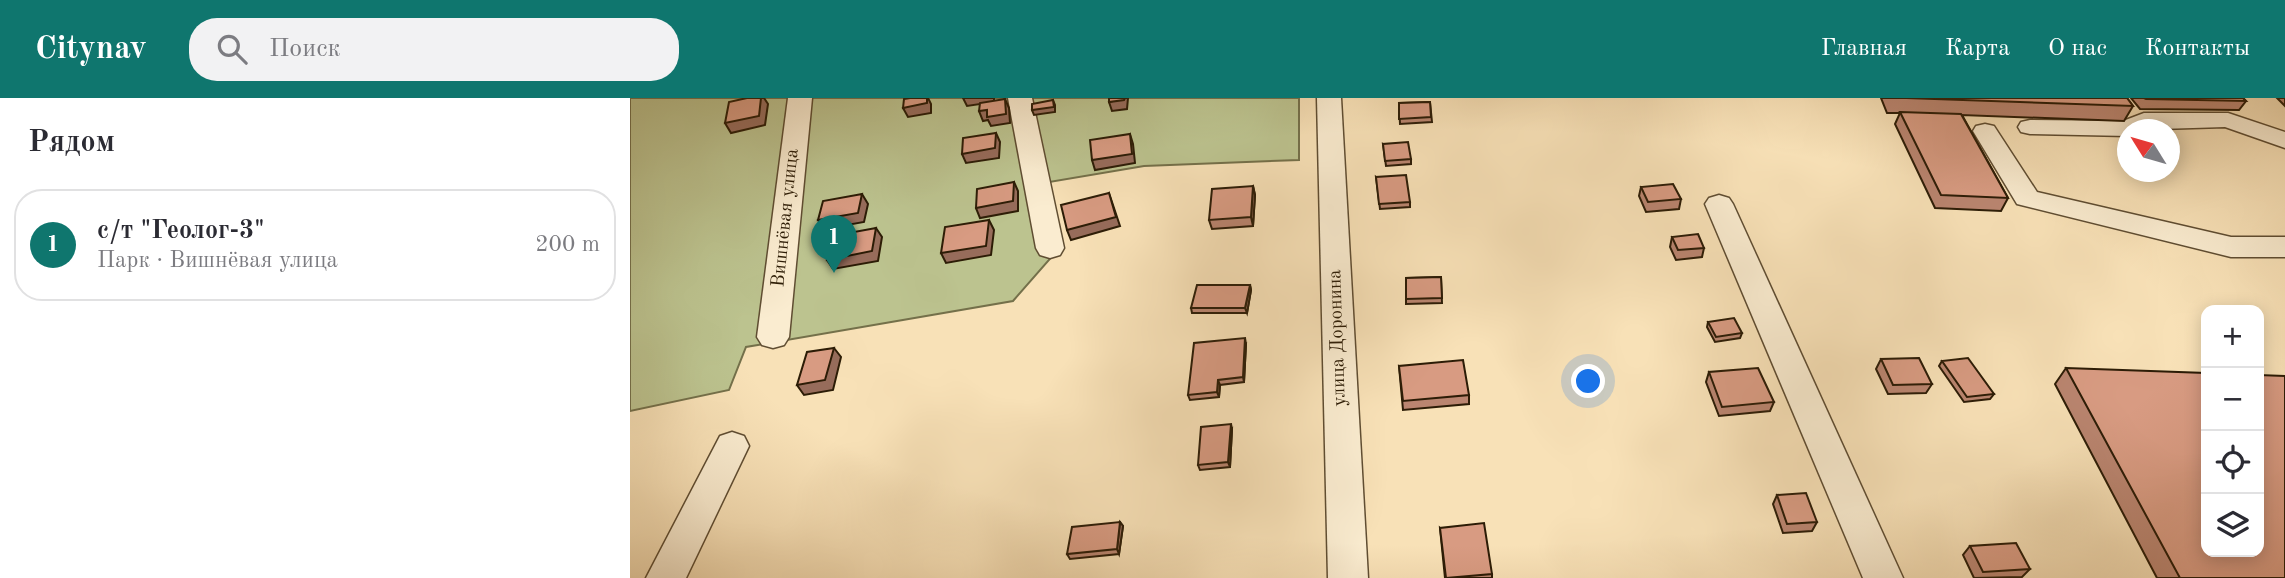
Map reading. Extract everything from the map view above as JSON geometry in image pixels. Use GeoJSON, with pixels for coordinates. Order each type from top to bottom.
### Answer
{"type":"FeatureCollection","features":[{"type":"Feature","properties":{"kind":"street","name":"Вишнёвая улица"},"geometry":{"type":"LineString","coordinates":[[773,337],[800,98]]}},
{"type":"Feature","properties":{"kind":"street"},"geometry":{"type":"LineString","coordinates":[[1020,98],[1050,248]]}},
{"type":"Feature","properties":{"kind":"street","name":"улица Доронина"},"geometry":{"type":"LineString","coordinates":[[1328,98],[1348,578]]}},
{"type":"Feature","properties":{"kind":"street"},"geometry":{"type":"LineString","coordinates":[[2030,127],[2128,129],[2144,120],[2228,120],[2285,139]]}},
{"type":"Feature","properties":{"kind":"street"},"geometry":{"type":"LineString","coordinates":[[1985,131],[2026,198],[2231,247],[2285,247]]}},
{"type":"Feature","properties":{"kind":"street"},"geometry":{"type":"LineString","coordinates":[[1719,204],[1884,578]]}},
{"type":"Feature","properties":{"kind":"street"},"geometry":{"type":"LineString","coordinates":[[666,578],[732,446]]}},
{"type":"Feature","properties":{"kind":"green space"},"geometry":{"type":"Polygon","coordinates":[[[630,98],[1299,98],[1299,160],[1144,166],[1049,182],[1062,245],[1013,301],[746,347],[729,390],[630,411],[630,98]]]}},
{"type":"Feature","properties":{"kind":"building"},"geometry":{"type":"Polygon","coordinates":[[[761,98],[759,116],[725,123],[729,102],[761,98]]]}},
{"type":"Feature","properties":{"kind":"building"},"geometry":{"type":"Polygon","coordinates":[[[927,98],[927,103],[903,108],[904,99],[927,98]]]}},
{"type":"Feature","properties":{"kind":"building"},"geometry":{"type":"Polygon","coordinates":[[[1109,98],[1125,98],[1109,102],[1109,98]]]}},
{"type":"Feature","properties":{"kind":"building"},"geometry":{"type":"Polygon","coordinates":[[[1906,98],[2127,98],[2133,106],[1906,98]]]}},
{"type":"Feature","properties":{"kind":"building"},"geometry":{"type":"Polygon","coordinates":[[[2144,98],[2243,98],[2246,101],[2146,99],[2144,98]]]}},
{"type":"Feature","properties":{"kind":"building"},"geometry":{"type":"Polygon","coordinates":[[[1005,99],[1006,114],[987,117],[987,110],[979,111],[980,103],[1005,99]]]}},
{"type":"Feature","properties":{"kind":"building"},"geometry":{"type":"Polygon","coordinates":[[[1053,100],[1054,107],[1032,110],[1032,104],[1053,100]]]}},
{"type":"Feature","properties":{"kind":"building"},"geometry":{"type":"Polygon","coordinates":[[[1430,102],[1431,117],[1399,119],[1399,103],[1430,102]]]}},
{"type":"Feature","properties":{"kind":"building"},"geometry":{"type":"Polygon","coordinates":[[[1900,112],[1961,114],[2008,198],[1941,195],[1900,112]]]}},
{"type":"Feature","properties":{"kind":"building"},"geometry":{"type":"Polygon","coordinates":[[[996,133],[995,148],[962,154],[963,138],[996,133]]]}},
{"type":"Feature","properties":{"kind":"building"},"geometry":{"type":"Polygon","coordinates":[[[1130,134],[1132,154],[1092,160],[1090,140],[1130,134]]]}},
{"type":"Feature","properties":{"kind":"building"},"geometry":{"type":"Polygon","coordinates":[[[1408,142],[1411,159],[1385,161],[1383,144],[1408,142]]]}},
{"type":"Feature","properties":{"kind":"building"},"geometry":{"type":"Polygon","coordinates":[[[1406,175],[1410,202],[1379,204],[1376,177],[1406,175]]]}},
{"type":"Feature","properties":{"kind":"building"},"geometry":{"type":"Polygon","coordinates":[[[1014,182],[1013,201],[976,208],[977,189],[1014,182]]]}},
{"type":"Feature","properties":{"kind":"building"},"geometry":{"type":"Polygon","coordinates":[[[1673,184],[1681,199],[1648,202],[1641,187],[1673,184]]]}},
{"type":"Feature","properties":{"kind":"building"},"geometry":{"type":"Polygon","coordinates":[[[1253,186],[1251,217],[1209,220],[1212,189],[1253,186]]]}},
{"type":"Feature","properties":{"kind":"building"},"geometry":{"type":"Polygon","coordinates":[[[1109,193],[1116,217],[1067,230],[1061,205],[1109,193]]]}},
{"type":"Feature","properties":{"kind":"building"},"geometry":{"type":"Polygon","coordinates":[[[862,194],[858,213],[818,220],[823,201],[862,194]]]}},
{"type":"Feature","properties":{"kind":"building"},"geometry":{"type":"Polygon","coordinates":[[[989,220],[986,246],[941,253],[945,227],[989,220]]]}},
{"type":"Feature","properties":{"kind":"building"},"geometry":{"type":"Polygon","coordinates":[[[876,228],[872,251],[827,260],[832,236],[876,228]]]}},
{"type":"Feature","properties":{"kind":"building"},"geometry":{"type":"Polygon","coordinates":[[[1698,234],[1704,248],[1678,250],[1672,237],[1698,234]]]}},
{"type":"Feature","properties":{"kind":"building"},"geometry":{"type":"Polygon","coordinates":[[[1441,277],[1442,298],[1406,299],[1406,278],[1441,277]]]}},
{"type":"Feature","properties":{"kind":"building"},"geometry":{"type":"Polygon","coordinates":[[[1197,285],[1250,285],[1245,308],[1191,308],[1197,285]]]}},
{"type":"Feature","properties":{"kind":"building"},"geometry":{"type":"Polygon","coordinates":[[[1734,318],[1742,333],[1716,337],[1708,322],[1734,318]]]}},
{"type":"Feature","properties":{"kind":"building"},"geometry":{"type":"Polygon","coordinates":[[[1245,338],[1243,377],[1218,380],[1217,392],[1188,395],[1194,343],[1245,338]]]}},
{"type":"Feature","properties":{"kind":"building"},"geometry":{"type":"Polygon","coordinates":[[[834,348],[825,380],[797,385],[807,352],[834,348]]]}},
{"type":"Feature","properties":{"kind":"building"},"geometry":{"type":"Polygon","coordinates":[[[1919,358],[1932,384],[1893,385],[1881,359],[1919,358]]]}},
{"type":"Feature","properties":{"kind":"building"},"geometry":{"type":"Polygon","coordinates":[[[1968,358],[1994,394],[1967,397],[1942,361],[1968,358]]]}},
{"type":"Feature","properties":{"kind":"building"},"geometry":{"type":"Polygon","coordinates":[[[1463,360],[1469,395],[1403,401],[1399,366],[1463,360]]]}},
{"type":"Feature","properties":{"kind":"building"},"geometry":{"type":"Polygon","coordinates":[[[1758,368],[1774,402],[1722,407],[1709,372],[1758,368]]]}},
{"type":"Feature","properties":{"kind":"building"},"geometry":{"type":"Polygon","coordinates":[[[2066,368],[2201,373],[2201,557],[2264,557],[2264,375],[2285,376],[2285,578],[2180,578],[2066,368]]]}},
{"type":"Feature","properties":{"kind":"building"},"geometry":{"type":"Polygon","coordinates":[[[1231,424],[1228,462],[1198,465],[1201,427],[1231,424]]]}},
{"type":"Feature","properties":{"kind":"building"},"geometry":{"type":"Polygon","coordinates":[[[1806,493],[1817,522],[1787,524],[1777,495],[1806,493]]]}},
{"type":"Feature","properties":{"kind":"building"},"geometry":{"type":"Polygon","coordinates":[[[1120,522],[1117,549],[1067,554],[1072,527],[1120,522]]]}},
{"type":"Feature","properties":{"kind":"building"},"geometry":{"type":"Polygon","coordinates":[[[1484,523],[1492,574],[1446,578],[1440,528],[1484,523]]]}},
{"type":"Feature","properties":{"kind":"building"},"geometry":{"type":"Polygon","coordinates":[[[2016,543],[2030,569],[1983,572],[1970,546],[2016,543]]]}},
{"type":"Feature","properties":{"kind":"place","name":"с/т \"Геолог-3\""},"geometry":{"type":"Point","coordinates":[834,273]}}]}
